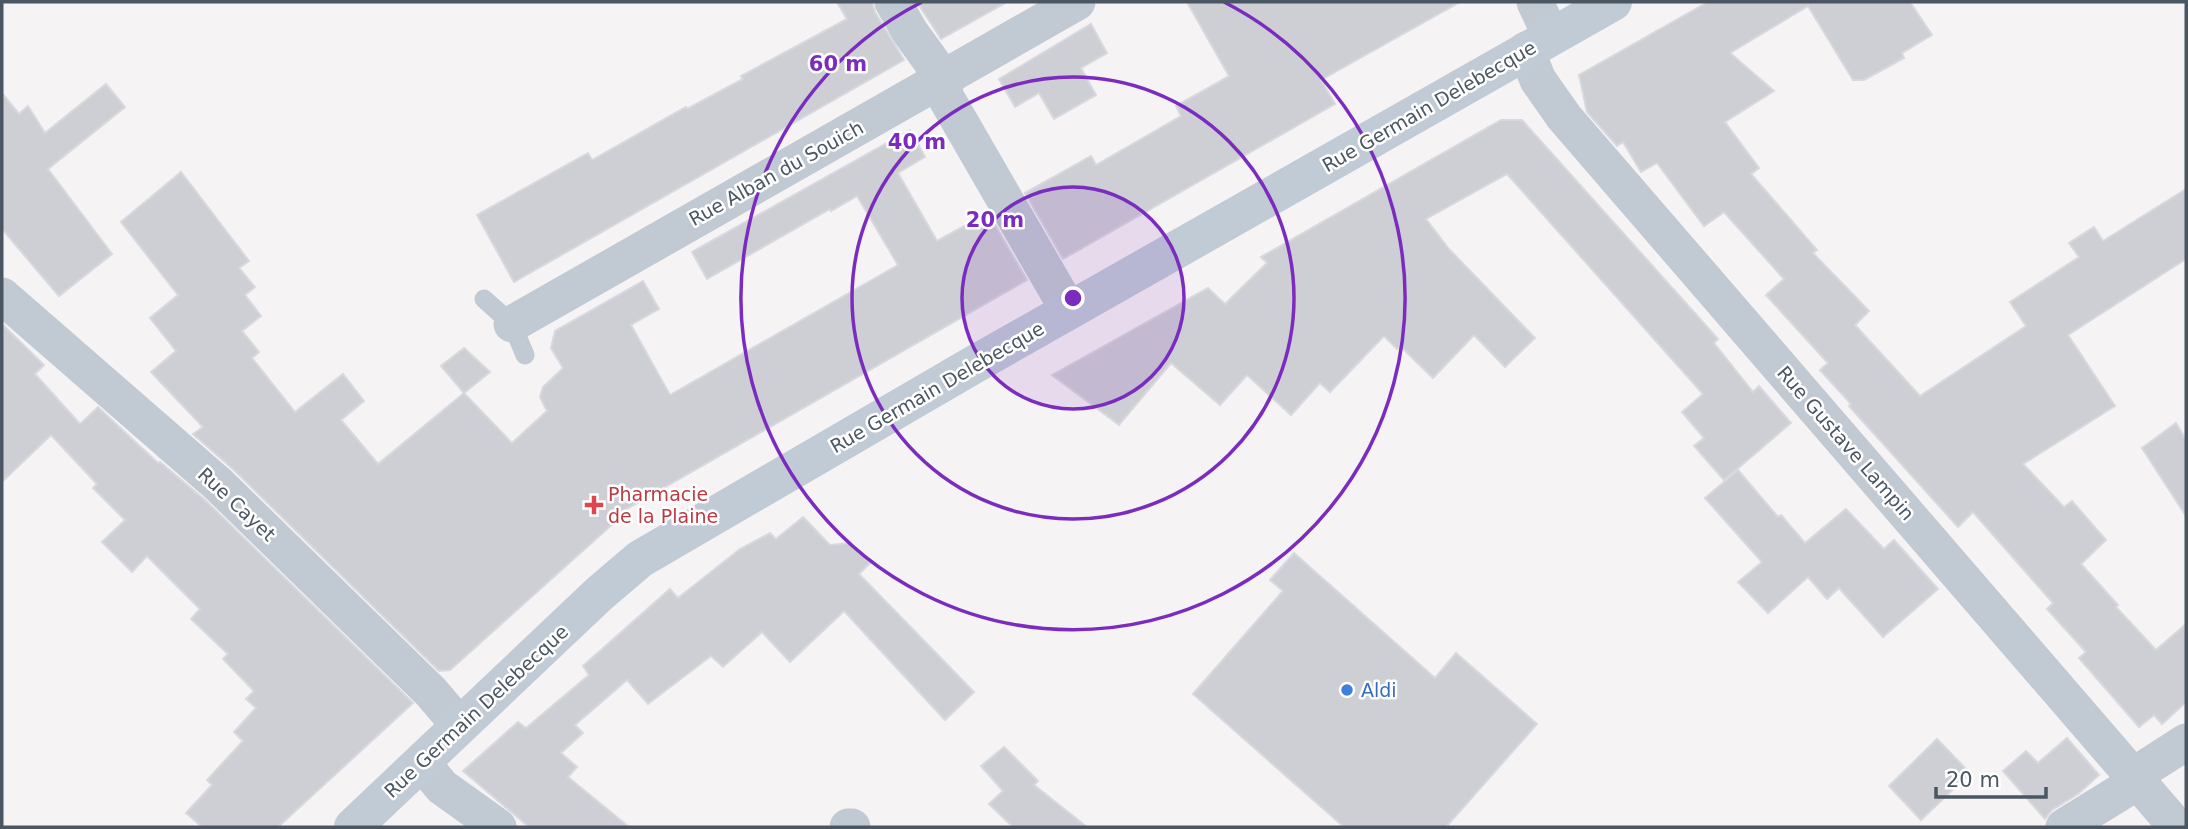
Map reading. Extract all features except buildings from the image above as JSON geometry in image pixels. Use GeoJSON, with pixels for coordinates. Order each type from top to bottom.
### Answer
{"type":"FeatureCollection","features":[{"type":"Feature","properties":{"kind":"street"},"geometry":{"type":"LineString","coordinates":[[893,2],[910,32],[944,79],[945,96],[1069,311]]}},
{"type":"Feature","properties":{"kind":"street","name":"Rue Alban du Souich"},"geometry":{"type":"LineString","coordinates":[[518,339],[944,79],[1077,2]]}},
{"type":"Feature","properties":{"kind":"street","name":"Rue Gustave Lampin"},"geometry":{"type":"LineString","coordinates":[[1535,2],[1539,43],[1538,80],[1564,117],[2177,827]]}},
{"type":"Feature","properties":{"kind":"street","name":"Rue Germain Delebecque"},"geometry":{"type":"LineString","coordinates":[[353,827],[599,594],[640,559],[1613,2]]}},
{"type":"Feature","properties":{"kind":"street","name":"Rue Cayet"},"geometry":{"type":"LineString","coordinates":[[2,296],[219,485],[431,692],[460,726]]}},
{"type":"Feature","properties":{"kind":"street"},"geometry":{"type":"LineString","coordinates":[[2064,827],[2124,790],[2147,767],[2186,742]]}},
{"type":"Feature","properties":{"kind":"street"},"geometry":{"type":"LineString","coordinates":[[422,762],[442,787],[498,827]]}},
{"type":"Feature","properties":{"kind":"lane"},"geometry":{"type":"LineString","coordinates":[[484,299],[518,339]]}},
{"type":"Feature","properties":{"kind":"place","name":"Pharmacie de la Plaine"},"geometry":{"type":"Point","coordinates":[594,505]}},
{"type":"Feature","properties":{"kind":"place","name":"Aldi"},"geometry":{"type":"Point","coordinates":[1347,690]}}]}
